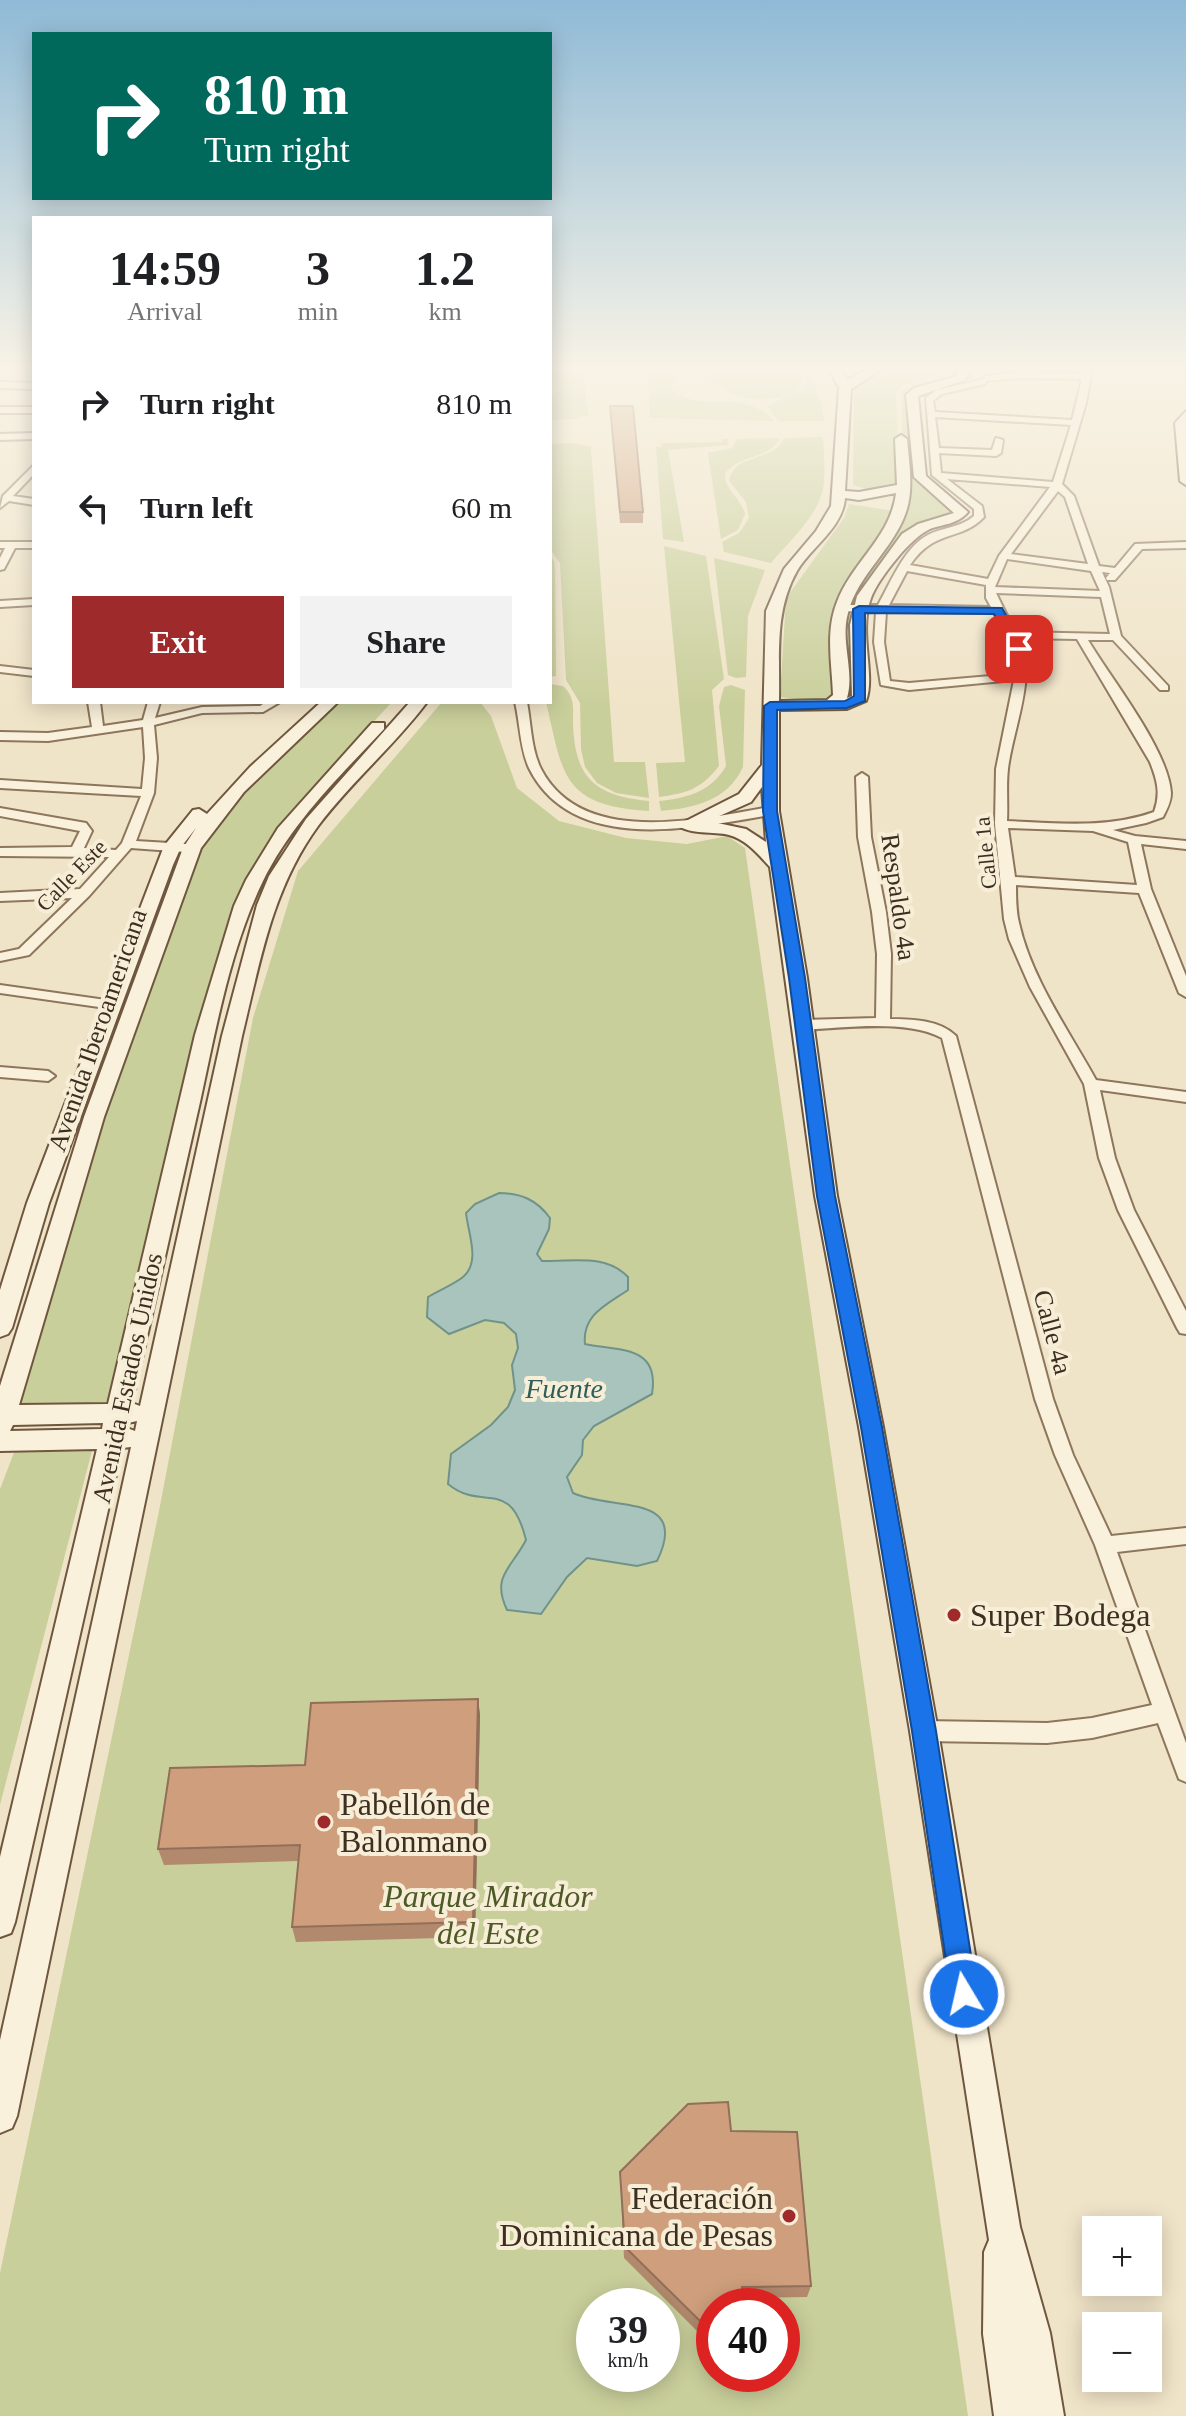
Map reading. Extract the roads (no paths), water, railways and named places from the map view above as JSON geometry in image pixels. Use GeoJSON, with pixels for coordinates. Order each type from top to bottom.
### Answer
{"type":"FeatureCollection","features":[{"type":"Feature","properties":{"kind":"street"},"geometry":{"type":"LineString","coordinates":[[3,502],[21,483]]}},
{"type":"Feature","properties":{"kind":"street"},"geometry":{"type":"LineString","coordinates":[[841,483],[841,494],[827,526],[791,569],[773,611],[770,811],[826,1196],[871,1427],[924,1731],[1003,2227],[1032,2333],[1045,2416]]}},
{"type":"Feature","properties":{"kind":"street"},"geometry":{"type":"LineString","coordinates":[[830,705],[841,695],[838,642],[842,608],[853,582],[891,531],[899,512],[903,483]]}},
{"type":"Feature","properties":{"kind":"street"},"geometry":{"type":"LineString","coordinates":[[770,706],[847,704],[860,698],[859,609],[864,596],[907,537],[923,527],[957,517],[961,512],[927,483]]}},
{"type":"Feature","properties":{"kind":"street"},"geometry":{"type":"LineString","coordinates":[[947,483],[975,504],[980,512],[979,517],[970,525],[930,538],[914,552],[904,567],[881,610],[879,642],[888,685],[925,686],[996,675],[1020,677]]}},
{"type":"Feature","properties":{"kind":"street"},"geometry":{"type":"LineString","coordinates":[[1030,483],[1057,485],[1069,496],[1104,590],[1116,637],[1164,688]]}},
{"type":"Feature","properties":{"kind":"street"},"geometry":{"type":"LineString","coordinates":[[19,485],[32,485]]}},
{"type":"Feature","properties":{"kind":"street"},"geometry":{"type":"LineString","coordinates":[[991,587],[1004,556],[1057,485]]}},
{"type":"Feature","properties":{"kind":"street"},"geometry":{"type":"LineString","coordinates":[[859,496],[903,488]]}},
{"type":"Feature","properties":{"kind":"street"},"geometry":{"type":"LineString","coordinates":[[841,494],[859,496],[899,512]]}},
{"type":"Feature","properties":{"kind":"street"},"geometry":{"type":"LineString","coordinates":[[3,502],[32,502]]}},
{"type":"Feature","properties":{"kind":"street"},"geometry":{"type":"LineString","coordinates":[[0,545],[32,545]]}},
{"type":"Feature","properties":{"kind":"street"},"geometry":{"type":"LineString","coordinates":[[0,567],[12,545]]}},
{"type":"Feature","properties":{"kind":"street"},"geometry":{"type":"LineString","coordinates":[[1104,590],[1139,546],[1186,545]]}},
{"type":"Feature","properties":{"kind":"street"},"geometry":{"type":"LineString","coordinates":[[1004,556],[1117,571]]}},
{"type":"Feature","properties":{"kind":"street"},"geometry":{"type":"LineString","coordinates":[[904,567],[991,587],[1104,590]]}},
{"type":"Feature","properties":{"kind":"street","name":"Calle 1a"},"geometry":{"type":"LineString","coordinates":[[991,587],[998,610],[1019,649],[1020,677],[1002,769],[1001,824],[1016,939],[1037,987],[1091,1084],[1107,1158],[1126,1210],[1186,1328]]}},
{"type":"Feature","properties":{"kind":"street"},"geometry":{"type":"LineString","coordinates":[[4,603],[32,602]]}},
{"type":"Feature","properties":{"kind":"street"},"geometry":{"type":"LineString","coordinates":[[842,608],[998,610]]}},
{"type":"Feature","properties":{"kind":"street"},"geometry":{"type":"LineString","coordinates":[[1013,635],[1116,637]]}},
{"type":"Feature","properties":{"kind":"street"},"geometry":{"type":"LineString","coordinates":[[1001,824],[1093,827],[1148,819],[1159,814],[1165,797],[1156,768],[1134,720],[1092,659],[1081,637]]}},
{"type":"Feature","properties":{"kind":"street"},"geometry":{"type":"LineString","coordinates":[[0,669],[32,673]]}},
{"type":"Feature","properties":{"kind":"street"},"geometry":{"type":"LineString","coordinates":[[94,704],[98,730]]}},
{"type":"Feature","properties":{"kind":"street","name":"Calle Este"},"geometry":{"type":"LineString","coordinates":[[0,957],[24,952],[124,849],[148,793],[151,758],[148,723],[153,704]]}},
{"type":"Feature","properties":{"kind":"street"},"geometry":{"type":"LineString","coordinates":[[0,736],[43,737],[148,723],[202,710],[270,704]]}},
{"type":"Feature","properties":{"kind":"street","name":"Avenida Iberoamericana"},"geometry":{"type":"LineString","coordinates":[[0,1328],[38,1203],[113,1005],[182,847],[211,799],[308,704]]}},
{"type":"Feature","properties":{"kind":"street","name":"Avenida Iberoamericana"},"geometry":{"type":"LineString","coordinates":[[1,1418],[182,847],[328,704]]}},
{"type":"Feature","properties":{"kind":"street","name":"Avenida Estados Unidos"},"geometry":{"type":"LineString","coordinates":[[0,1922],[205,1035],[243,907],[258,873],[302,807],[399,704]]}},
{"type":"Feature","properties":{"kind":"street","name":"Avenida Estados Unidos"},"geometry":{"type":"LineString","coordinates":[[0,2116],[232,1036],[266,906],[278,878],[315,819],[417,704]]}},
{"type":"Feature","properties":{"kind":"street"},"geometry":{"type":"LineString","coordinates":[[521,704],[535,768],[549,789],[565,804],[603,820],[630,825],[687,825],[746,834],[757,840],[776,864]]}},
{"type":"Feature","properties":{"kind":"street"},"geometry":{"type":"LineString","coordinates":[[687,825],[745,798],[770,766]]}},
{"type":"Feature","properties":{"kind":"street","name":"Respaldo 4a"},"geometry":{"type":"LineString","coordinates":[[862,777],[865,843],[874,870],[885,946],[883,1023]]}},
{"type":"Feature","properties":{"kind":"street"},"geometry":{"type":"LineString","coordinates":[[0,784],[148,793]]}},
{"type":"Feature","properties":{"kind":"street"},"geometry":{"type":"LineString","coordinates":[[687,825],[770,811]]}},
{"type":"Feature","properties":{"kind":"street"},"geometry":{"type":"LineString","coordinates":[[0,812],[82,826],[86,831],[76,851]]}},
{"type":"Feature","properties":{"kind":"street"},"geometry":{"type":"LineString","coordinates":[[1093,827],[1134,840],[1186,845]]}},
{"type":"Feature","properties":{"kind":"street"},"geometry":{"type":"LineString","coordinates":[[1134,840],[1144,889],[1186,993]]}},
{"type":"Feature","properties":{"kind":"street"},"geometry":{"type":"LineString","coordinates":[[0,866],[3,852],[182,847]]}},
{"type":"Feature","properties":{"kind":"street"},"geometry":{"type":"LineString","coordinates":[[1009,881],[1144,889]]}},
{"type":"Feature","properties":{"kind":"street"},"geometry":{"type":"LineString","coordinates":[[0,897],[84,893]]}},
{"type":"Feature","properties":{"kind":"street"},"geometry":{"type":"LineString","coordinates":[[0,989],[113,1005]]}},
{"type":"Feature","properties":{"kind":"street","name":"Calle 4a"},"geometry":{"type":"LineString","coordinates":[[803,1025],[883,1023],[941,1029],[949,1036],[1044,1399],[1064,1455],[1105,1545],[1186,1772]]}},
{"type":"Feature","properties":{"kind":"street"},"geometry":{"type":"LineString","coordinates":[[205,1035],[232,1036]]}},
{"type":"Feature","properties":{"kind":"street"},"geometry":{"type":"LineString","coordinates":[[0,1072],[48,1076]]}},
{"type":"Feature","properties":{"kind":"street"},"geometry":{"type":"LineString","coordinates":[[1091,1084],[1186,1097]]}},
{"type":"Feature","properties":{"kind":"street"},"geometry":{"type":"LineString","coordinates":[[0,1441],[117,1426],[150,1413]]}},
{"type":"Feature","properties":{"kind":"street"},"geometry":{"type":"LineString","coordinates":[[1,1418],[117,1426],[145,1438]]}},
{"type":"Feature","properties":{"kind":"street"},"geometry":{"type":"LineString","coordinates":[[1105,1545],[1186,1536]]}},
{"type":"Feature","properties":{"kind":"street"},"geometry":{"type":"LineString","coordinates":[[924,1731],[1047,1733],[1092,1728],[1164,1712]]}},
{"type":"Feature","properties":{"kind":"street"},"geometry":{"type":"LineString","coordinates":[[1003,2227],[1001,2334],[1013,2416]]}},
{"type":"Feature","properties":{"kind":"water","name":"Fuente"},"geometry":{"type":"Polygon","coordinates":[[[499,1193],[528,1199],[540,1206],[550,1218],[549,1229],[537,1254],[542,1261],[599,1262],[619,1269],[628,1277],[628,1290],[591,1318],[585,1344],[634,1353],[650,1366],[653,1378],[652,1394],[594,1426],[583,1440],[582,1455],[567,1477],[573,1493],[642,1508],[655,1514],[664,1524],[665,1539],[657,1561],[637,1566],[587,1558],[567,1577],[541,1614],[507,1610],[503,1598],[501,1589],[505,1573],[526,1540],[512,1508],[504,1501],[473,1496],[448,1484],[451,1454],[491,1425],[508,1407],[515,1390],[512,1365],[518,1348],[516,1334],[504,1323],[485,1320],[449,1334],[427,1317],[428,1297],[463,1277],[471,1263],[472,1247],[466,1213],[475,1204],[499,1193]]]}},
{"type":"Feature","properties":{"kind":"place","name":"Super Bodega"},"geometry":{"type":"Point","coordinates":[954,1615]}},
{"type":"Feature","properties":{"kind":"place","name":"Pabellón de Balonmano"},"geometry":{"type":"Point","coordinates":[324,1822]}},
{"type":"Feature","properties":{"kind":"place","name":"Federación Dominicana de Pesas"},"geometry":{"type":"Point","coordinates":[789,2216]}},
{"type":"Feature","properties":{"kind":"park label","name":"Parque Mirador del Este"},"geometry":{"type":"Point","coordinates":[488,1914]}}]}
